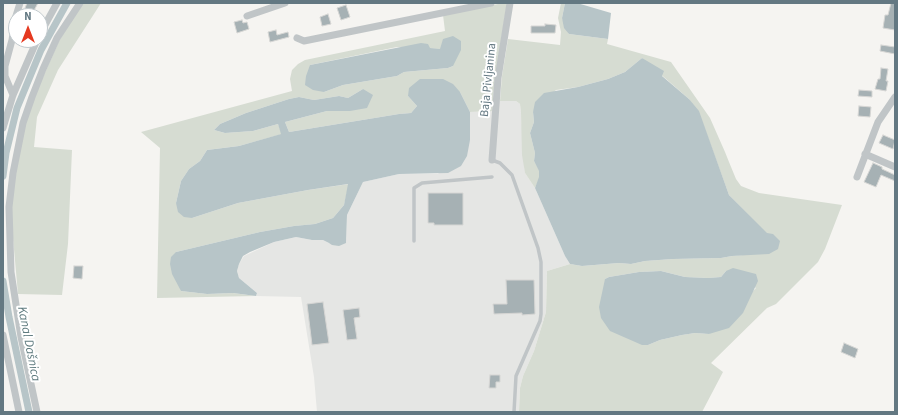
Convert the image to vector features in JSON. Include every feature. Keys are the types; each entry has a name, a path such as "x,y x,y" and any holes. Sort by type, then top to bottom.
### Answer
{"street":[{"path":"13,95 5,76 5,66 20,3"},
{"path":"48,19 57,3"},
{"path":"37,412 21,336 11,272 9,207 13,173 23,123 32,97 57,38 80,3"},
{"path":"247,16 285,3"},
{"path":"297,38 304,41 311,40 491,3"},
{"name":"Baja Pivljanina","path":"492,160 498,78 510,3"},
{"path":"3,128 13,95 34,48"},
{"path":"857,177 878,122 895,97"},
{"path":"865,154 895,167"},
{"path":"3,335 19,412"}],"lane":[{"path":"492,160 500,163 512,175 538,248 541,262 540,321 516,376 514,412"},
{"path":"414,241 414,188 422,183 492,177"}],"shaded area":[{"path":"83,3 101,3 58,70 37,117 34,147 72,150 68,244 62,295 18,294 12,227 12,204 16,171 26,122 34,97 60,39"},
{"path":"507,3 495,79 492,111 470,112 460,92 408,96 417,106 411,113 289,132 285,122 327,111 350,111 363,89 348,98 339,96 314,100 299,97 289,99 246,113 220,124 214,130 225,133 253,131 278,124 282,134 239,146 207,150 200,161 189,169 181,181 176,203 192,218 238,203 349,184 344,205 333,218 315,224 260,232 176,252 181,291 207,294 233,293 256,296 157,298 160,148 141,132 292,91 290,79 292,70 305,60 445,31 443,15","holes":["397,47 440,49 453,66 448,68 404,72 397,76 343,85 324,92 310,65"]},
{"path":"561,3 565,3 562,18 569,34 608,39 607,44 671,62 710,118 736,179 741,186 759,193 842,205 825,249 818,262 776,304 767,308 711,363 723,372 702,412 519,412 520,388 523,376 534,351 546,312 547,271 570,264 582,266 619,263 631,264 645,261 721,258 743,255 767,234 729,195 703,124 689,99 642,58 625,72 608,79 578,87 556,90 533,112 534,122 530,133 535,153 534,161 539,170 540,177 535,188 525,173 522,155 520,104 516,101 500,101 502,76 508,39 560,45 561,32 558,18","holes":["661,271 685,277 721,277 726,271 756,288 709,334 695,333 682,335 660,340 648,345 605,279 639,272"]},
{"path":"565,3 577,3 611,13 608,39 569,34 564,28 562,18"},
{"path":"453,36 461,41 461,50 453,66 448,68 404,72 397,76 343,85 324,92 313,90 305,85 306,76 310,65 421,43 428,44 430,48 440,49 443,39"},
{"path":"642,58 664,71 662,76 689,99 699,111 729,195 767,233 773,234 780,241 778,249 769,254 721,258 673,259 645,261 631,264 619,263 582,266 570,264 535,188 539,177 539,171 534,161 535,153 530,133 534,122 533,112 535,102 544,93 578,87 608,79 625,72"},
{"path":"420,79 443,79 453,84 460,92 470,112 470,140 467,156 461,166 448,173 399,174 363,182 347,215 346,243 339,246 332,245 323,240 312,240 296,237 274,242 243,256 237,271 239,278 257,293 256,296 233,293 207,294 181,291 172,274 170,264 171,257 176,252 260,232 315,224 333,218 344,205 348,184 238,203 192,218 184,217 178,212 176,203 181,181 189,169 200,161 207,150 239,146 281,134 278,124 253,131 225,133 214,130 220,124 246,113 289,99 299,97 314,100 339,96 348,98 363,89 373,95 367,108 350,111 327,111 285,122 289,132 411,113 417,106 408,96 409,88"},
{"path":"516,101 520,104 525,173 535,188 570,264 547,271 546,312 534,351 523,376 520,388 519,412 317,412 314,377 301,297 256,296 257,293 239,278 237,271 239,264 244,256 274,242 296,237 312,240 323,240 329,243 346,243 347,215 363,182 399,174 438,174 470,140 470,112 492,111 493,102"},
{"path":"733,268 756,274 758,281 743,313 729,328 709,334 695,333 682,335 660,340 648,345 642,345 610,331 601,318 599,307 605,279 609,277 639,272 661,271 685,277 708,278 721,277 726,271"}],"building":[{"path":"27,3 38,3 35,8 25,8"},
{"path":"891,3 895,3 895,30 883,28 885,15 888,15"},
{"path":"346,5 350,17 341,20 337,8"},
{"path":"328,14 331,24 322,26 320,17"},
{"path":"242,20 243,23 247,22 249,29 237,33 234,22"},
{"path":"545,24 556,25 555,33 531,33 531,26 545,26"},
{"path":"276,30 277,35 288,32 289,37 270,42 268,32"},
{"path":"881,45 895,47 895,54 880,51"},
{"path":"881,68 888,69 886,91 875,89 878,79 880,79"},
{"path":"859,90 872,91 872,97 858,96"},
{"path":"859,106 871,107 870,117 858,116"},
{"path":"883,135 895,140 893,149 879,143"},
{"path":"873,163 895,175 895,181 881,175 876,187 864,182"},
{"path":"428,193 463,193 463,225 434,225 434,223 428,223"},
{"path":"74,266 83,266 82,279 73,278"},
{"path":"506,280 534,280 535,314 494,314 493,304 507,304"},
{"path":"323,302 329,343 312,345 307,304"},
{"path":"359,308 360,317 354,318 357,339 347,340 343,310"},
{"path":"844,343 858,349 855,358 841,352"},
{"path":"490,375 500,375 500,382 496,382 496,388 489,388"}],"waterway":[{"name":"Kanal Dašnica","path":"3,176 6,153 17,108 41,50 67,3"},
{"name":"Kanal Dašnica","path":"3,281 29,412"}]}
